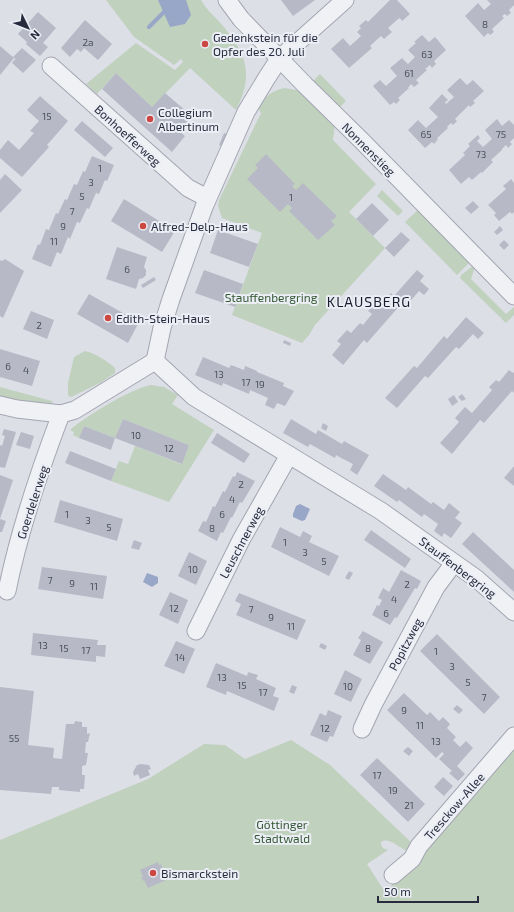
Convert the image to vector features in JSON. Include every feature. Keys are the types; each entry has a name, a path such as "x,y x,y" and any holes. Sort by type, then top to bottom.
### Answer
{"street":[{"name":"Nonnenstieg","path":"227,0 241,19 514,296"},
{"path":"0,405 17,409 61,414 75,410 155,361 162,328 171,299 207,198 246,112 280,59 344,0"},
{"name":"Bonhoefferweg","path":"51,66 188,188 207,198"},
{"name":"Stauffenbergring","path":"155,361 194,397 380,511 477,580 514,612"},
{"name":"Goerdelerweg","path":"7,591 13,560 61,414"},
{"name":"Leuschnerweg","path":"196,631 241,540 289,454"},
{"name":"Popitzweg","path":"362,729 373,705 436,588 454,563"},
{"name":"Tresckow-Allee","path":"393,875 412,859 419,846 514,736"}],"green space":[{"path":"106,0 201,0 231,36 238,46 242,56 246,76 245,86 242,98 236,110 190,68 152,107 116,73 97,94 86,84 136,43 175,70 183,62 181,59 174,65 134,37"},
{"path":"320,74 346,101 339,108 312,82"},
{"path":"284,88 297,90 303,94 335,125 333,140 376,184 349,212 385,248 315,325 302,343 232,315 262,233 222,218 218,206 219,200 261,114 258,106 269,94"},
{"path":"382,190 403,211 398,216 377,196"},
{"path":"419,209 471,261 457,275 405,222"},
{"path":"474,265 475,267 471,279 506,314 514,307 514,315 506,323 460,278 461,275"},
{"path":"85,351 97,355 115,368 115,373 100,383 71,397 68,395 68,383 74,357"},
{"path":"151,385 164,387 178,395 172,404 214,430 169,502 111,481 119,461 128,464 135,446 181,464 189,445 123,419 115,438 84,426 79,438 73,435 74,432 70,430 86,418 120,397"},
{"path":"0,387 52,401 53,403 21,402 0,397"},
{"name":"Göttinger Stadtwald","path":"291,740 330,765 414,845 409,851 388,841 381,842 383,848 388,850 367,864 385,892 411,865 514,742 514,912 0,912 0,840 148,779 204,744 225,745 245,759"}],"water":[{"path":"158,0 186,0 191,15 185,24 170,27"},
{"path":"300,504 310,509 305,520 302,521 293,517 296,506"},
{"path":"147,573 158,577 158,583 152,587 143,582"}],"building":[{"path":"281,0 315,0 293,16"},
{"path":"390,0 397,0 410,14 402,21 400,18 398,19 388,28 392,32 384,39 381,36 370,46 372,48 349,68 331,49 343,38 350,46 361,36 357,32 361,28 359,26 366,20 368,22"},
{"path":"487,0 514,0 514,5 509,10 511,13 507,16 505,14 502,16 504,18 492,29 494,32 490,35 488,33 484,37 465,16 478,3 484,10 491,4"},
{"path":"38,12 56,28 43,43 48,47 40,56 26,44 27,42 18,34"},
{"path":"85,20 112,44 98,60 84,48 81,52 77,49 70,57 61,48"},
{"path":"422,35 429,42 435,37 446,50 434,61 436,64 432,68 430,65 425,69 427,70 416,80 419,83 414,87 411,84 409,88 398,98 400,100 396,104 394,102 390,105 373,86 380,80 386,86 397,76 390,68 402,58 408,64 415,57 408,50"},
{"path":"0,46 14,58 0,75"},
{"path":"22,48 36,60 23,73 12,63 15,59 17,60 13,57"},
{"name":"Collegium Albertinum","path":"116,73 152,107 165,93 192,116 179,131 185,136 172,152 102,89"},
{"path":"460,78 467,85 473,80 484,91 473,101 475,103 470,107 469,105 455,119 457,121 453,125 451,123 447,127 448,128 437,138 438,139 434,144 432,142 425,148 408,130 418,120 426,128 438,117 429,108 442,94 448,100 445,102 446,104 454,97 447,90"},
{"path":"40,96 68,121 47,145 49,147 22,177 0,158 0,150 8,140 19,150 34,133 30,131 39,121 27,110"},
{"path":"497,119 502,126 509,120 514,125 514,138 510,142 512,144 508,148 506,145 491,160 493,162 482,173 481,172 472,180 469,177 461,184 449,170 465,155 463,153 470,146 468,144 478,135 480,138 477,141 483,147 492,139 485,130"},
{"path":"82,121 113,148 105,157 74,130"},
{"path":"224,133 227,134 222,146 219,145"},
{"path":"266,154 295,184 292,186 296,190 303,183 337,216 331,221 335,225 318,240 289,211 292,208 288,204 280,212 247,179 258,168 255,165"},
{"path":"92,156 114,165 107,181 105,180 99,194 96,193 89,209 87,208 80,223 77,222 70,239 68,237 61,254 57,252 51,267 32,259 38,244 40,245 46,229 49,230 56,213 58,214 65,199 67,200 74,184 77,185"},
{"path":"5,174 22,190 0,213 0,180"},
{"path":"511,179 514,183 514,212 512,214 510,212 499,221 494,215 496,213 488,205 506,189 503,186"},
{"name":"Alfred-Delp-Haus","path":"124,199 175,231 162,252 111,221"},
{"path":"473,201 479,207 471,214 465,208"},
{"path":"372,203 389,220 373,236 356,219"},
{"path":"500,226 503,230 497,235 494,232"},
{"path":"218,230 258,244 249,267 210,253"},
{"path":"401,232 410,240 394,257 385,248"},
{"path":"504,240 509,245 504,250 499,245"},
{"path":"117,247 147,257 144,267 146,270 146,275 139,279 136,289 106,279"},
{"path":"5,259 24,271 3,318 0,316 0,260 2,261"},
{"path":"204,270 243,284 235,307 195,293"},
{"path":"417,270 424,276 420,281 429,289 424,295 419,291 406,306 402,303 367,343 364,340 343,365 332,355 341,344 337,341 347,330 351,333 360,323 363,325 372,314 368,311 377,301 381,304 391,293 394,296"},
{"path":"154,277 156,280 143,288 141,285"},
{"name":"Edith-Stein-Haus","path":"89,294 139,322 128,343 77,314"},
{"path":"31,311 54,320 47,339 23,329"},
{"path":"466,317 484,333 478,339 473,334 459,349 456,347 428,378 425,376 397,408 385,398 414,366 417,368 444,336 447,339"},
{"path":"284,340 291,343 290,346 283,343"},
{"path":"0,349 40,361 32,386 0,377"},
{"path":"203,357 229,368 231,365 244,370 245,366 284,383 283,386 294,391 285,406 277,403 274,409 265,405 268,398 250,390 249,394 223,383 222,386 195,375"},
{"path":"509,370 513,373 514,372 514,393 512,391 484,423 480,420 452,454 440,443 459,422 455,418 465,407 472,413 492,390 489,387 496,380 499,382"},
{"path":"462,394 466,399 462,401 458,397"},
{"path":"454,395 458,402 452,406 448,399"},
{"path":"123,419 189,445 182,464 115,438"},
{"path":"291,419 316,434 318,430 342,444 344,441 369,455 357,475 350,470 353,464 336,455 335,458 310,444 308,447 283,433"},
{"path":"323,423 328,426 326,431 321,428"},
{"path":"84,426 115,438 111,450 79,438"},
{"path":"4,429 16,432 5,468 0,467 0,445 2,446 5,436 2,435"},
{"path":"21,432 34,436 30,449 16,445"},
{"path":"217,433 250,454 244,463 211,443"},
{"path":"70,451 116,469 111,481 65,463"},
{"path":"514,466 514,486 504,478"},
{"path":"237,472 255,481 242,503 240,502 223,533 221,532 217,541 198,531 203,521 206,522 213,506 215,507 223,491 225,492 233,476 235,477"},
{"path":"383,474 406,490 408,487 431,504 433,502 444,510 449,503 460,512 455,518 462,523 451,538 444,533 442,537 434,531 438,524 424,514 422,517 399,500 397,502 374,486"},
{"path":"0,475 13,480 0,519"},
{"path":"60,500 123,519 117,541 54,522"},
{"path":"0,519 6,521 2,532 0,532"},
{"path":"280,527 300,537 303,531 312,536 309,542 339,556 329,576 271,547"},
{"path":"371,530 411,559 405,568 364,540"},
{"path":"473,532 514,570 514,592 462,544"},
{"path":"134,540 142,543 139,550 131,548"},
{"path":"189,552 207,561 196,585 178,576"},
{"path":"42,567 107,576 103,599 38,589"},
{"path":"401,570 421,581 417,589 415,588 397,618 395,617 390,625 372,615 377,605 379,606 382,600 378,598 383,588 389,592"},
{"path":"349,571 353,573 349,580 345,578"},
{"path":"170,592 188,600 178,624 159,615"},
{"path":"239,593 306,620 297,640 236,615 241,604 235,601"},
{"path":"363,631 383,642 370,664 353,655 361,640 358,638"},
{"path":"33,633 98,640 97,645 106,645 105,657 96,656 96,662 31,655"},
{"path":"437,634 500,697 484,714 420,651"},
{"path":"176,641 195,649 184,674 164,666"},
{"path":"321,643 327,646 325,650 319,647"},
{"path":"216,663 247,676 248,672 258,675 256,679 276,688 273,696 279,698 274,711 227,691 226,695 206,687"},
{"path":"345,670 362,679 351,702 334,694"},
{"path":"292,685 297,687 294,694 289,692"},
{"path":"0,687 34,691 28,745 54,748 53,758 62,759 66,724 74,724 75,721 82,722 82,727 87,727 87,734 90,733 88,742 86,742 85,753 88,753 86,765 82,766 82,775 85,775 84,789 80,789 80,792 59,790 59,787 52,787 51,794 0,790"},
{"path":"404,693 427,715 430,712 439,721 443,717 450,724 447,728 456,737 453,740 460,747 466,741 473,748 457,766 465,774 458,781 449,773 452,771 439,759 444,754 442,752 436,758 387,710"},
{"path":"457,705 463,710 459,714 453,709"},
{"path":"328,710 342,716 333,737 330,736 327,742 310,735 320,713 326,716"},
{"path":"408,747 413,751 409,756 403,751"},
{"path":"377,758 425,804 408,822 360,775"},
{"path":"137,765 149,765 151,769 148,770 150,775 140,779 138,774 134,776 133,772"},
{"path":"443,777 453,786 444,796 434,787"},
{"name":"Bismarckstein","path":"158,862 159,865 161,864 166,880 148,888 141,877 143,877 140,870"}],"waterway":[{"path":"149,27 174,0"}],"place":[{"name":"Gedenkstein für die Opfer des 20. Juli","path":"205,44"},
{"name":"Collegium Albertinum","path":"150,119"},
{"name":"Alfred-Delp-Haus","path":"143,226"},
{"name":"Edith-Stein-Haus","path":"108,318"},
{"name":"Bismarckstein","path":"153,873"}],"district":[{"name":"KLAUSBERG","path":"369,301"}]}
